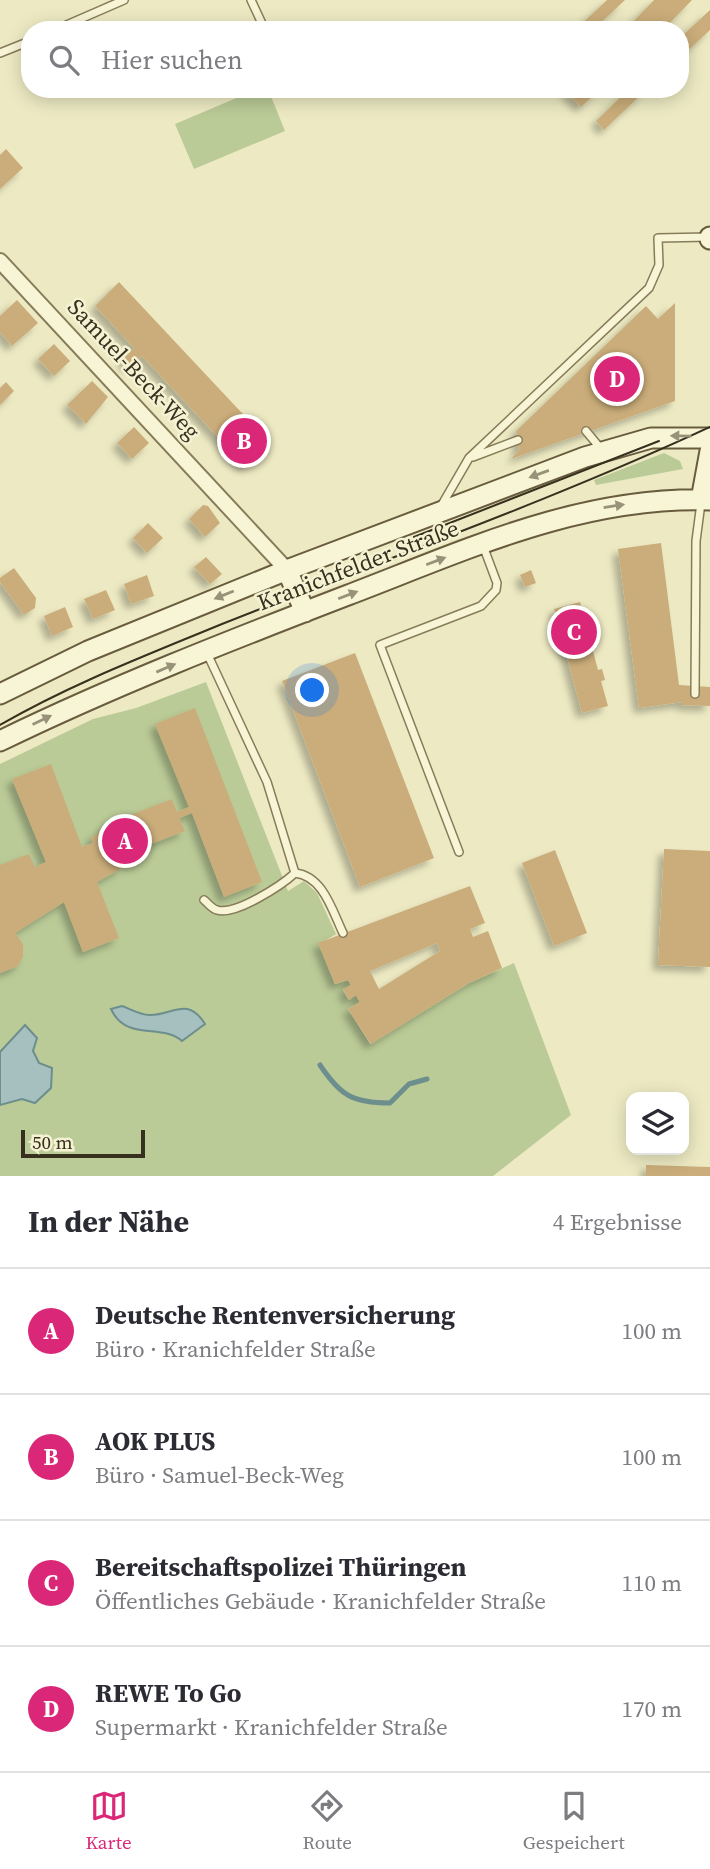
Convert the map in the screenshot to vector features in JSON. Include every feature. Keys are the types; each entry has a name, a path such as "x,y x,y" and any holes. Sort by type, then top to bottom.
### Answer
{"main road":[{"name":"Kranichfelder Straße","path":"0,694 88,651 439,510 603,451 651,438 710,438"},
{"path":"705,500 710,451"},
{"name":"Kranichfelder Straße","path":"0,741 61,711 205,651 482,543 547,521 605,508 637,503 705,500"},
{"name":"Samuel-Beck-Weg","path":"287,570 305,611"}],"street":[{"name":"Samuel-Beck-Weg","path":"0,261 287,570"}],"lane":[{"path":"76,21 124,0"},
{"path":"251,0 261,21"},
{"path":"0,53 21,45"},
{"path":"439,510 469,458 649,288 659,265 658,238 710,238"},
{"path":"562,371 565,383"},
{"path":"586,431 603,451"},
{"path":"469,458 518,440"},
{"path":"695,694 696,541 705,500"},
{"path":"459,852 380,645 481,606 490,598 496,583 482,543"},
{"path":"205,651 267,782 295,873"},
{"path":"204,900 215,910 227,911 281,887 295,873 307,874 318,884 344,933"}],"green space":[{"path":"237,98 272,98 285,131 194,169 175,124"},
{"path":"664,453 680,461 683,469 596,485 594,480"},
{"path":"206,682 288,891 304,881 317,893 336,934 319,944 335,984 348,980 351,985 343,990 348,999 356,995 360,1002 348,1009 370,1044 469,983 514,963 571,1115 493,1176 0,1176 0,764 93,719 136,708"}],"water":[{"path":"122,1006 149,1015 179,1009 192,1010 205,1024 182,1041 165,1033 135,1029 126,1025 111,1009"},
{"path":"25,1025 37,1038 33,1051 39,1063 52,1068 51,1088 35,1103 22,1099 0,1105 0,1052"}],"building":[{"path":"607,0 625,0 603,21 585,21"},
{"path":"654,0 692,0 672,21 634,21"},
{"path":"710,10 710,30 689,50 689,29"},
{"path":"572,98 590,98 581,107"},
{"path":"620,98 638,98 604,130 596,121"},
{"path":"6,149 23,168 0,189 0,155"},
{"path":"119,282 270,443 245,466 142,356 130,368 122,360 134,348 95,306"},
{"path":"17,300 38,323 12,346 0,332 0,316"},
{"path":"675,303 675,401 511,459 519,450 516,431 646,306 658,319"},
{"path":"54,344 70,361 54,376 38,359"},
{"path":"92,381 108,397 86,424 67,405"},
{"path":"6,382 14,391 0,405 0,388"},
{"path":"134,427 149,443 132,459 117,443"},
{"path":"203,505 208,506 220,523 205,537 189,519"},
{"path":"148,523 163,538 147,553 133,538"},
{"path":"661,543 679,685 710,687 710,706 682,705 682,702 639,708 618,549"},
{"path":"206,557 222,574 210,584 194,567"},
{"path":"14,568 36,598 35,608 24,615 0,582 0,578"},
{"path":"531,570 536,583 525,587 520,575"},
{"path":"147,575 154,596 131,604 124,584"},
{"path":"106,590 115,610 93,619 84,599"},
{"path":"580,602 598,670 602,669 605,680 601,681 608,706 582,713 554,609"},
{"path":"65,607 73,627 52,636 44,616"},
{"path":"355,653 434,858 360,887 282,681"},
{"path":"195,708 262,882 224,897 192,813 179,818 185,831 117,857 122,868 97,882 119,938 83,952 64,902 15,933 23,944 23,956 18,966 0,973 0,865 29,854 35,867 46,862 12,779 51,764 82,847 93,843 91,838 112,822 172,799 177,812 189,807 155,724"},
{"path":"664,849 710,851 710,967 658,965"},
{"path":"555,850 587,933 554,946 522,863"},
{"path":"470,886 485,923 470,929 473,937 488,931 502,968 469,983 371,1044 348,1009 360,1002 356,995 349,1000 343,989 351,985 348,980 335,984 318,943","holes":["437,943 440,951 379,989 370,971"]},
{"path":"646,1165 710,1167 710,1176 646,1176"}],"waterway":[{"path":"320,1065 334,1084 348,1095 377,1103 390,1103 409,1084 427,1079"}],"tram line":[{"path":"0,725 54,696 138,659 529,505 710,427"},
{"path":"414,537 659,441"}],"place":[{"name":"REWE To Go","path":"617,379"},
{"name":"AOK PLUS","path":"244,441"},
{"name":"Bereitschaftspolizei Thüringen","path":"574,632"},
{"name":"Deutsche Rentenversicherung","path":"125,841"}]}
